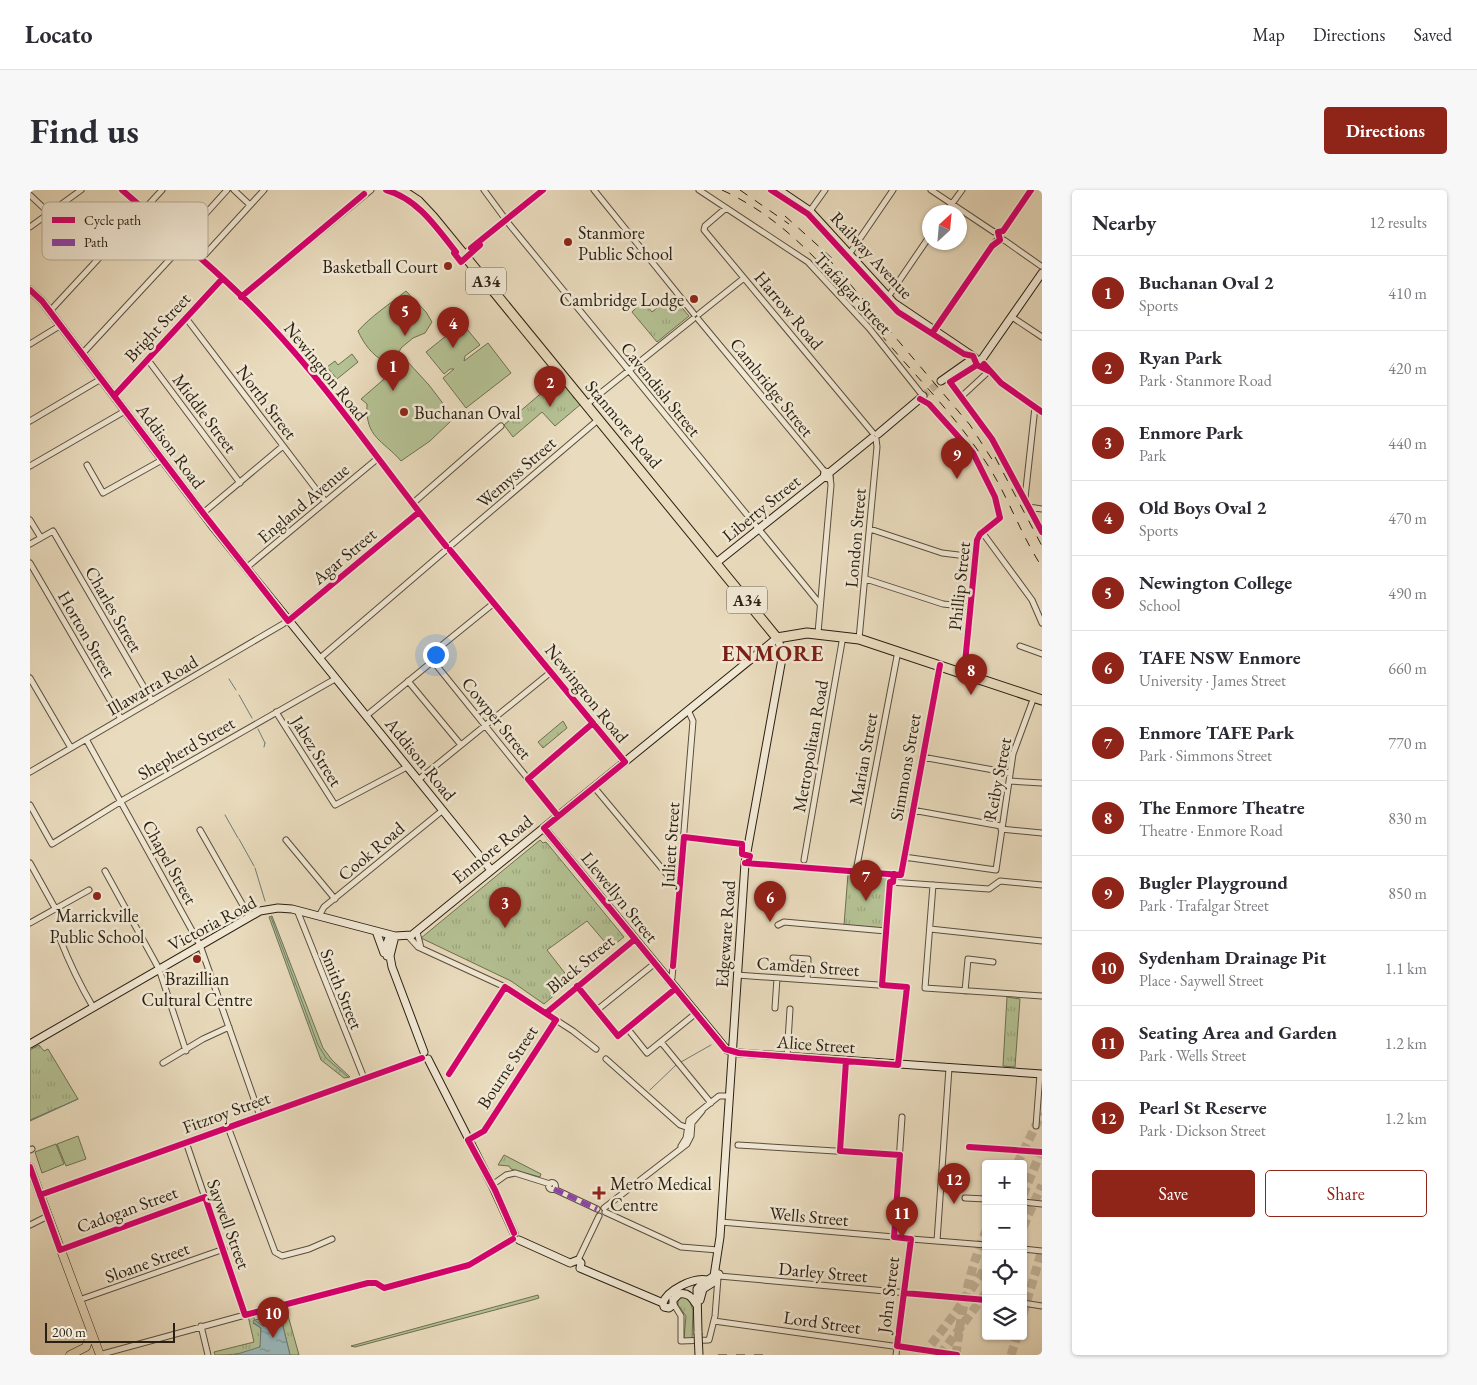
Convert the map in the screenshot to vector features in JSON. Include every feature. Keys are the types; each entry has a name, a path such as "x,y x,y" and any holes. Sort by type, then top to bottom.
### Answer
{"highway":[{"name":"Stanmore Road","path":"401,190 424,206 777,638"},
{"name":"Enmore Road","path":"777,638 793,634 818,633 859,639 1038,698"}],"main road":[{"name":"Railway Avenue","path":"779,190 810,211 901,309 974,359"},
{"path":"944,379 991,347 1042,269"},
{"name":"Addison Road","path":"30,290 61,325 125,412 288,621 491,870"},
{"name":"Liberty Street","path":"716,563 922,397"},
{"path":"783,653 793,634"},
{"path":"777,638 783,653"},
{"name":"Enmore Road","path":"409,937 777,638"},
{"name":"Edgeware Road","path":"720,1237 748,845 783,653"},
{"name":"Llewellyn Street","path":"544,828 695,1014 724,1048 733,1052"},
{"path":"482,859 503,862"},
{"name":"Victoria Road","path":"30,1044 250,916 271,909 297,910 392,935 409,937"},
{"path":"376,931 423,1043 425,1056 492,1185 515,1237 668,1302"},
{"path":"388,960 386,946 392,935"},
{"path":"392,935 390,956 392,967"},
{"name":"Alice Street","path":"733,1052 1041,1074"},
{"path":"30,1167 99,1354"},
{"path":"699,1355 696,1304 699,1291 709,1282 716,1270 720,1237"},
{"path":"668,1302 677,1289 698,1279 709,1282 718,1277 720,1237"},
{"path":"677,1289 692,1287 699,1291"},
{"path":"697,1312 699,1291"},
{"path":"668,1302 679,1294 684,1293 690,1296 696,1304"},
{"path":"70,1355 86,1347 91,1333"},
{"path":"86,1347 99,1354"}],"street":[{"path":"66,202 81,190"},
{"name":"Newington Road","path":"122,190 136,202"},
{"path":"151,202 162,190"},
{"path":"208,213 228,190"},
{"path":"234,190 250,204"},
{"path":"208,251 264,190"},
{"path":"241,297 365,192 371,190"},
{"name":"Cavendish Street","path":"484,190 506,220 820,604"},
{"path":"464,254 543,190"},
{"name":"Cambridge Street","path":"594,190 827,475"},
{"name":"Trafalgar Street","path":"699,190 812,266 869,328 922,397 973,453 996,497 1000,518 982,532"},
{"path":"810,211 825,190"},
{"path":"850,253 893,190"},
{"path":"931,190 993,232 1003,231 1031,190"},
{"path":"952,204 962,190"},
{"path":"30,195 42,206"},
{"name":"Harrow Road","path":"726,208 705,226 704,230 875,436"},
{"path":"30,227 42,219"},
{"path":"934,330 992,246 1000,240 1004,240 1042,269"},
{"path":"888,297 922,248"},
{"path":"50,311 97,260"},
{"path":"82,354 167,260"},
{"name":"Newington Road","path":"202,260 284,341 412,504 625,762"},
{"path":"587,404 744,278"},
{"name":"Bright Street","path":"114,396 222,279"},
{"path":"1012,316 1042,337"},
{"name":"North Street","path":"186,318 325,502"},
{"path":"30,344 61,325"},
{"path":"974,359 1001,383 1042,412"},
{"name":"Middle Street","path":"148,360 240,483"},
{"path":"961,396 989,371"},
{"path":"30,421 101,379"},
{"path":"944,379 961,396 992,439 1042,532"},
{"path":"1025,498 1035,407"},
{"path":"30,466 125,412"},
{"name":"Wemyss Street","path":"319,659 599,419"},
{"path":"412,504 501,426"},
{"name":"London Street","path":"859,639 877,447 875,436"},
{"path":"203,513 283,446"},
{"name":"England Avenue","path":"246,568 377,458"},
{"path":"87,465 103,493 162,460"},
{"path":"818,633 831,485 827,475"},
{"path":"1029,507 1042,509"},
{"name":"Agar Street","path":"288,621 419,512"},
{"path":"30,520 41,538 30,544"},
{"path":"870,529 942,553 975,557"},
{"name":"Charles Street","path":"41,538 53,531 152,701"},
{"path":"982,532 1032,600 1042,623"},
{"name":"Phillip Street","path":"964,673 977,540 982,532"},
{"name":"Horton Street","path":"30,563 121,719"},
{"path":"866,579 943,604 971,607"},
{"path":"366,716 433,661 441,646 494,603"},
{"name":"Illawarra Road","path":"30,772 288,621"},
{"name":"Metropolitan Road","path":"804,860 843,636"},
{"path":"1020,646 1042,654"},
{"name":"Marian Street","path":"856,871 898,651"},
{"name":"Cowper Street","path":"433,661 558,816"},
{"name":"Simmons Street","path":"856,871 901,875 940,665"},
{"path":"418,780 551,672"},
{"name":"Shepherd Street","path":"30,805 52,844 336,678"},
{"path":"31,680 71,748"},
{"path":"408,681 461,745"},
{"name":"Reiby Street","path":"904,857 996,870 1015,746 1038,698"},
{"name":"Juliett Street","path":"668,981 672,978 674,966 693,721 688,710"},
{"name":"Jabez Street","path":"276,712 335,805 408,767"},
{"name":"Chapel Street","path":"86,739 200,945 260,1116"},
{"path":"922,757 1010,773"},
{"path":"1009,781 1042,783"},
{"path":"594,787 680,890"},
{"name":"Cook Road","path":"319,916 324,908 443,810"},
{"path":"912,810 1001,828 1042,833"},
{"path":"200,830 250,916"},
{"path":"684,837 748,845"},
{"path":"286,840 335,899"},
{"path":"30,864 56,908"},
{"path":"831,870 856,871"},
{"path":"105,871 159,969 186,1051"},
{"path":"882,985 890,882 989,889 1000,881 1042,885"},
{"path":"933,885 925,988 1042,996"},
{"path":"30,923 89,890"},
{"name":"Smith Street","path":"297,910 364,1078"},
{"path":"778,925 784,922 886,931"},
{"path":"930,929 1042,941"},
{"path":"417,932 422,948"},
{"path":"409,937 422,948 505,987 546,1013 596,1049"},
{"path":"60,938 78,976 81,987 93,1006"},
{"name":"Black Street","path":"546,1013 634,940"},
{"path":"793,958 808,959 807,980"},
{"path":"965,991 968,960 993,962"},
{"path":"597,1010 654,964"},
{"name":"Camden Street","path":"738,975 907,987 898,1064"},
{"path":"775,1008 777,978"},
{"path":"577,986 618,1036 674,988"},
{"path":"449,1074 505,987"},
{"path":"787,1057 790,1009"},
{"path":"627,1028 647,1053 695,1014"},
{"name":"Bourne Street","path":"484,1131 556,1020"},
{"path":"163,1063 186,1051 202,1039 229,1027"},
{"path":"661,1042 711,1103"},
{"name":"Fitzroy Street","path":"40,1195 425,1056"},
{"path":"606,1059 680,1125 689,1127"},
{"path":"840,1151 846,1061"},
{"path":"949,1068 937,1241 982,1245"},
{"path":"1036,1126 1041,1074"},
{"path":"576,1264 599,1216 603,1215 604,1210 689,1140 689,1127 702,1111 720,1096 729,1096"},
{"path":"738,1145 900,1155 902,1116"},
{"path":"228,1127 275,1252 282,1256 309,1249 332,1239"},
{"name":"Saywell Street","path":"186,1142 245,1315 201,1326"},
{"path":"969,1147 1042,1152"},
{"name":"Wells Street","path":"721,1222 894,1237 900,1155"},
{"path":"492,1185 506,1175 515,1173 538,1180 681,1247 718,1250"},
{"name":"Cadogan Street","path":"60,1250 205,1197"},
{"path":"965,1198 982,1199"},
{"path":"1027,1202 1042,1204"},
{"path":"597,1209 599,1216"},
{"path":"30,1225 48,1216"},
{"path":"384,1288 469,1265 515,1237"},
{"name":"John Street","path":"896,1355 911,1239 937,1241"},
{"name":"Sloane Street","path":"79,1300 224,1249"},
{"path":"1027,1249 1042,1251"},
{"path":"668,1302 680,1314 682,1342 710,1340 718,1277"},
{"name":"Darley Street","path":"718,1277 982,1300"},
{"path":"709,1282 714,1290 714,1320"},
{"path":"1027,1304 1042,1306"},
{"name":"Lord Street","path":"714,1320 957,1355"},
{"path":"99,1354 201,1326 208,1355"}],"green space":[{"path":"406,291 426,312 432,322 425,333 413,338 401,348 397,356 385,362 369,349 358,331"},
{"path":"672,296 689,316 657,342 632,312 643,301 652,312"},
{"path":"462,323 480,345 465,356 464,361 488,343 511,373 466,408 443,378 454,369 450,369 444,374 426,352"},
{"path":"352,354 358,362 337,379 327,367 335,361 338,365"},
{"name":"Buchanan Oval","path":"406,360 429,385 454,418 430,441 401,461 372,431 367,415 367,404 361,399"},
{"path":"559,378 581,404 555,426 542,412 513,437 504,425"},
{"path":"563,721 567,728 543,748 538,742"},
{"path":"540,840 543,843 546,842 624,937 610,948 587,921 547,950 571,981 544,1004 511,981 421,938"},
{"path":"848,874 887,877 883,928 844,925"},
{"path":"272,916 323,1048 332,1060 350,1077 344,1078 321,1060 269,917"},
{"path":"1007,997 1020,999 1015,1067 1003,1066"},
{"path":"39,1045 44,1051 48,1049 78,1099 30,1121 30,1050"},
{"path":"78,1136 86,1159 66,1166 57,1144"},
{"path":"56,1144 64,1164 42,1173 35,1152"},
{"path":"504,1155 541,1174 540,1177 511,1169 509,1166 498,1165"},
{"path":"538,1295 539,1298 529,1301 355,1347 351,1346"},
{"path":"678,1297 688,1297 693,1310 692,1340 684,1338 686,1316 678,1305"},
{"path":"287,1312 299,1355 290,1355 282,1322 263,1326 253,1323 261,1328 261,1344 254,1350 240,1354 215,1355 214,1352 254,1342 248,1316 253,1316 255,1320"}],"water":[{"path":"254,1320 263,1326 282,1322 290,1355 234,1355 260,1347 261,1328 253,1322"}],"waterway":[{"path":"229,679 236,690"},
{"path":"239,695 252,718"},
{"path":"258,729 265,743"},
{"path":"264,747 265,743"},
{"path":"225,815 238,838"},
{"path":"239,839 254,866"},
{"path":"255,868 265,901"},
{"path":"271,917 318,1045 326,1058 348,1077"},
{"path":"681,1062 711,1045"},
{"path":"650,1090 676,1065"},
{"path":"30,1120 78,1099"}],"tunnel":[{"path":"923,396 941,381"},
{"path":"1019,1160 1042,1113"},
{"path":"1027,1185 1042,1149"},
{"path":"1027,1218 1042,1185"},
{"path":"956,1355 966,1292 982,1241"},
{"path":"1027,1301 1042,1250"},
{"path":"923,1355 956,1312 982,1273"},
{"path":"940,1355 985,1295"},
{"path":"1011,1355 1016,1340"}],"railway":[{"path":"722,190 749,204 796,240 836,281 943,406 967,435 989,467 1042,567"},
{"path":"740,190 789,224"},
{"path":"785,216 834,260"},
{"path":"827,257 970,425 995,464"},
{"path":"995,457 1042,546"},
{"path":"718,1355 769,1355"}],"marked path":[{"path":"554,1189 597,1209"}],"cycle path":[{"path":"122,190 136,202"},
{"path":"386,190 408,200 426,215 456,252 454,253 461,262 480,245 478,243"},
{"path":"471,248 543,190"},
{"path":"771,190 808,214 898,312 964,354 973,356 977,365 989,371"},
{"path":"933,332 992,246 1000,240 998,232 1003,231 1031,190"},
{"path":"241,297 364,194"},
{"path":"202,260 251,305 292,349 337,404 446,546"},
{"path":"114,396 222,279"},
{"path":"30,290 42,301 203,513 288,621 419,512"},
{"path":"984,364 1001,383 1042,412"},
{"path":"977,365 950,382 992,439 1042,532"},
{"path":"920,399 929,404 973,453 995,497 1000,518 980,534 977,540 964,673"},
{"path":"450,550 625,762 544,828 725,1049 739,1053 898,1065 907,987 882,985 890,882 893,882 894,874"},
{"path":"745,863 901,875 940,665"},
{"path":"558,816 528,779 593,723"},
{"path":"673,966 684,837 742,844 742,854 750,856 748,863"},
{"path":"546,1013 634,940"},
{"path":"577,986 618,1036 675,989"},
{"path":"449,1074 505,987 556,1020 484,1131 468,1140 495,1190 514,1233"},
{"path":"40,1195 422,1058"},
{"path":"846,1061 840,1151 900,1155 894,1237 911,1239 897,1346 957,1355"},
{"path":"969,1147 1042,1152"},
{"path":"30,1167 60,1250 205,1197 245,1315 368,1283 376,1283 384,1288 469,1265 513,1239"},
{"path":"904,1293 982,1300"}],"place":[{"name":"Stanmore Public School","path":"568,242"},
{"name":"Basketball Court","path":"448,266"},
{"name":"Cambridge Lodge","path":"694,299"},
{"name":"Newington College","path":"405,336"},
{"name":"Old Boys Oval 2","path":"453,348"},
{"name":"Buchanan Oval 2","path":"393,391"},
{"name":"Ryan Park","path":"550,407"},
{"name":"Buchanan Oval","path":"404,412"},
{"name":"Bugler Playground","path":"957,479"},
{"name":"The Enmore Theatre","path":"971,695"},
{"name":"Marrickville Public School","path":"97,896"},
{"name":"Enmore TAFE Park","path":"866,901"},
{"name":"TAFE NSW Enmore","path":"770,922"},
{"name":"Enmore Park","path":"505,928"},
{"name":"Brazillian Cultural Centre","path":"197,959"},
{"name":"Metro Medical Centre","path":"599,1193"},
{"name":"Pearl St Reserve","path":"954,1204"},
{"name":"Seating Area and Garden","path":"902,1238"},
{"name":"Sydenham Drainage Pit","path":"273,1338"}],"district":[{"name":"ENMORE","path":"773,653"}]}
